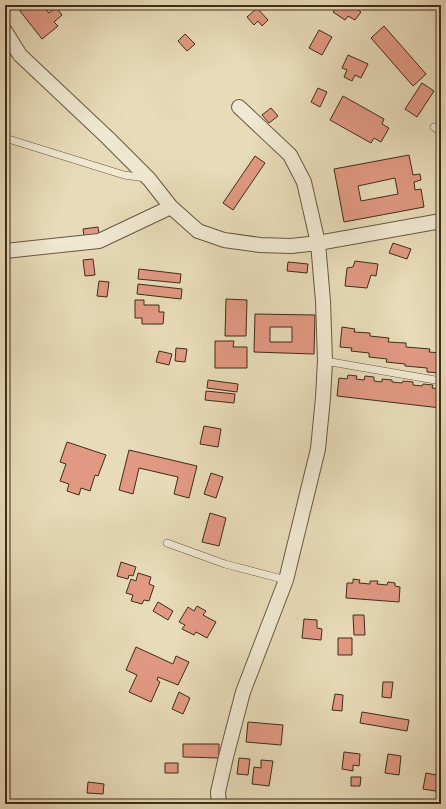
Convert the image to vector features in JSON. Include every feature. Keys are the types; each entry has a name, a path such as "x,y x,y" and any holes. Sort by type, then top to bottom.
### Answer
{"street":[{"path":"5,31 20,55 149,178 170,207 198,230 224,240 268,246 291,246 318,243 441,221"},
{"path":"219,804 218,792 221,778 243,692 286,580 318,449 325,361 323,301 318,243 304,182 290,155 239,107"},
{"path":"5,251 99,241 170,207"}],"lane":[{"path":"434,127 441,132"},
{"path":"5,138 124,175 149,178"},
{"path":"325,361 441,381"},
{"path":"167,543 225,564 286,580"}],"building":[{"path":"27,5 42,5 49,13 56,7 62,15 54,22 58,26 42,39 20,11"},
{"path":"338,5 351,5 361,12 355,20 348,16 345,20 333,12"},
{"path":"257,8 268,20 262,26 258,21 254,25 247,17"},
{"path":"384,26 426,74 413,86 371,38"},
{"path":"319,30 332,37 322,55 309,48"},
{"path":"185,34 195,44 187,51 178,41"},
{"path":"348,55 368,64 361,78 355,75 352,81 344,77 347,70 342,68"},
{"path":"422,83 434,91 417,117 405,109"},
{"path":"318,88 327,92 320,107 311,102"},
{"path":"343,96 384,119 382,124 389,128 381,142 374,138 371,143 330,120"},
{"path":"271,108 278,116 269,123 262,115"},
{"path":"409,155 413,175 420,174 421,180 414,182 415,190 421,189 424,207 344,222 334,169","holes":["395,178 398,194 361,201 358,186"]},
{"path":"255,156 265,163 233,210 223,203"},
{"path":"98,227 99,234 84,236 83,229"},
{"path":"393,243 411,249 407,259 389,253"},
{"path":"93,259 95,275 85,276 83,260"},
{"path":"355,261 378,264 376,276 371,275 367,288 345,286 347,268 353,267"},
{"path":"288,262 308,264 307,273 287,271"},
{"path":"139,269 181,274 180,283 138,279"},
{"path":"99,281 109,282 107,297 97,296"},
{"path":"138,284 182,289 181,299 137,294"},
{"path":"226,299 247,300 246,336 225,336"},
{"path":"135,300 144,300 144,305 159,305 159,312 164,312 163,324 142,324 142,318 135,318"},
{"path":"255,314 315,315 314,354 254,352","holes":["270,327 292,327 292,342 270,342"]},
{"path":"342,327 355,329 354,332 370,333 370,336 389,338 388,342 406,343 406,347 430,349 429,352 441,353 441,373 427,372 427,368 405,366 405,364 386,362 387,359 369,357 369,353 351,351 352,348 340,347"},
{"path":"215,341 234,341 233,347 247,347 247,368 215,368"},
{"path":"176,348 187,349 185,362 175,361"},
{"path":"159,351 172,354 169,365 156,362"},
{"path":"348,375 357,376 356,379 364,380 365,376 374,377 374,381 382,382 382,379 402,383 403,381 413,382 413,385 433,385 432,388 440,389 441,385 441,408 337,396 339,378 347,379"},
{"path":"208,380 238,384 237,392 207,388"},
{"path":"206,391 235,394 234,403 205,400"},
{"path":"204,426 221,429 218,447 200,444"},
{"path":"67,442 106,455 98,476 95,475 90,491 81,488 79,495 67,491 69,484 60,481 66,464 60,462"},
{"path":"129,450 197,466 189,498 174,494 178,477 139,468 133,494 119,490"},
{"path":"211,473 223,477 216,498 204,494"},
{"path":"210,513 226,518 219,546 202,542"},
{"path":"121,562 136,567 133,576 129,575 128,579 117,576"},
{"path":"138,573 151,577 149,584 154,586 149,601 144,600 142,604 131,601 133,595 126,593 131,579 136,581"},
{"path":"353,579 360,580 359,583 370,584 370,581 378,581 377,584 387,585 388,582 395,583 395,586 400,587 399,602 346,598 347,583 353,583"},
{"path":"158,602 173,611 168,620 153,611"},
{"path":"197,606 206,611 203,615 216,622 207,638 196,632 194,635 182,629 185,625 179,622 188,607 194,611"},
{"path":"353,615 364,615 365,635 354,635"},
{"path":"304,619 317,620 317,628 322,629 321,640 302,638"},
{"path":"338,638 352,638 352,655 338,655"},
{"path":"136,647 173,664 176,656 189,662 178,685 158,677 157,680 160,682 151,702 129,692 137,675 126,670"},
{"path":"383,682 393,682 391,698 382,697"},
{"path":"179,692 190,698 183,714 172,709"},
{"path":"335,694 343,695 342,711 332,710"},
{"path":"362,712 409,720 407,731 360,723"},
{"path":"248,722 283,725 281,745 246,742"},
{"path":"183,744 219,744 219,758 183,757"},
{"path":"344,752 360,754 359,766 353,765 353,771 342,769"},
{"path":"388,754 401,756 399,775 385,773"},
{"path":"239,758 250,759 248,775 237,774"},
{"path":"261,760 273,761 269,786 252,784 254,767 261,768"},
{"path":"165,763 178,763 178,773 165,773"},
{"path":"426,773 441,776 441,792 423,789"},
{"path":"351,777 361,777 360,786 351,786"},
{"path":"88,782 104,784 103,794 87,793"}]}
